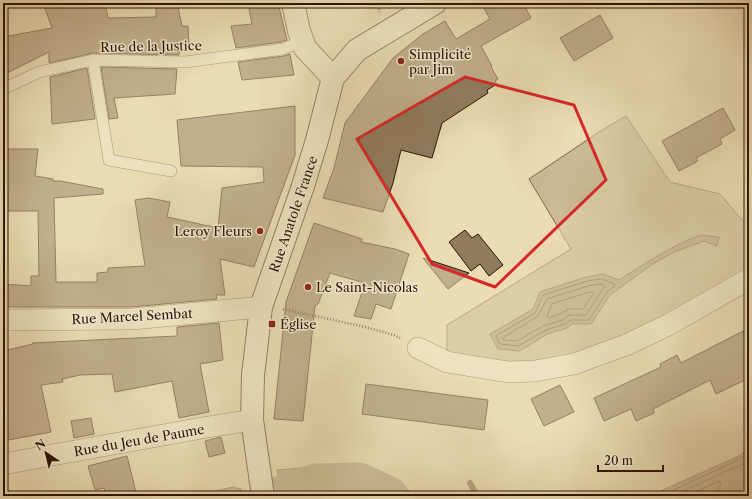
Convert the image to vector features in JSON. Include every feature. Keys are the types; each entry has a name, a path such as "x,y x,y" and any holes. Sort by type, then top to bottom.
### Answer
{"main road":[{"path":"293,3 305,48 333,78"},
{"name":"Rue Anatole France","path":"262,487 252,420 253,375 261,307 306,178 333,78 357,50 435,3"}],"street":[{"path":"418,348 447,362 508,372 536,372 574,364 626,345 661,328 749,279"},
{"name":"Rue Marcel Sembat","path":"3,320 132,319 261,307"},
{"name":"Rue du Jeu de Paume","path":"3,464 252,420"}],"lane":[{"name":"Rue de la Justice","path":"3,89 39,72 93,60 185,62 284,49 302,41"},
{"path":"93,60 109,160 171,171"}],"path":[{"path":"332,7 351,3"},
{"path":"377,3 378,8"},
{"path":"261,307 281,309 373,329 394,335 418,348"}],"highlighted area":[{"path":"465,77 574,105 606,180 495,287 432,264 357,139"}],"shaded area":[{"path":"626,116 670,182 720,194 749,228 749,279 574,364 447,362 447,325 571,249 529,179 599,132"}],"water":[{"path":"700,235 719,237 717,246 704,241 674,252 653,264 610,295 591,324 572,324 567,328 547,334 520,351 498,349 490,334 533,309 540,292 586,277 603,274 619,280 649,261 689,239"},
{"path":"749,448 749,485 729,496 649,496 739,456"},
{"path":"346,464 364,468 419,496 282,496 277,470"},
{"path":"233,487 241,489 242,496 203,496 201,494"}],"building":[{"path":"43,3 105,3 108,18 156,17 156,3 177,3 182,26 188,26 189,44 180,45 179,55 93,53 49,63 49,52 3,75 3,37 52,28"},
{"path":"248,3 278,3 287,40 236,48 231,26 252,24"},
{"path":"481,3 523,3 531,18 481,46 498,79 495,81 497,84 487,90 488,93 442,123 432,158 401,150 393,183 383,212 323,198 334,168 345,123 393,58 423,34 445,21 456,39 490,19"},
{"path":"600,15 613,38 574,61 560,38"},
{"path":"290,54 294,75 242,80 238,62"},
{"path":"101,67 177,69 175,94 114,98 118,118 109,119"},
{"path":"87,68 95,119 52,124 50,77"},
{"path":"295,106 295,155 254,267 220,259 225,295 216,295 217,299 131,307 3,307 3,284 31,286 31,276 39,276 38,211 3,211 3,149 38,149 35,176 53,179 53,181 103,189 103,194 54,198 56,282 97,282 97,273 108,272 108,268 145,266 135,200 149,198 170,202 167,217 218,228 222,188 264,182 263,167 181,166 177,120"},
{"path":"723,108 735,130 720,139 722,144 696,158 698,161 679,171 662,141"},
{"path":"314,223 362,239 361,242 395,249 409,254 391,309 376,304 371,319 354,316 365,283 330,273 318,304 315,306 303,421 274,419 286,302"},
{"path":"465,230 472,238 478,234 503,265 489,276 480,264 471,271 449,242"},
{"path":"423,258 469,273 448,289"},
{"path":"219,323 223,360 200,364 209,412 179,418 172,381 115,392 112,374 80,375 62,379 63,382 41,385 51,432 3,441 3,351 33,344 32,343 177,336 177,327"},
{"path":"749,328 749,378 716,394 710,380 653,409 654,413 636,421 631,409 604,421 594,398 661,367 660,364 677,355 681,363"},
{"path":"366,384 488,400 484,430 362,414"},
{"path":"560,385 574,412 544,426 531,399"},
{"path":"91,418 94,434 74,438 71,421"},
{"path":"221,437 225,453 209,457 205,441"},
{"path":"127,456 137,496 106,496 104,488 95,490 88,466"}],"waterway":[{"path":"279,496 316,483 359,482 389,496"},
{"path":"470,483 477,496"}],"place":[{"name":"Simplicité par Jim","path":"401,61"},
{"name":"Leroy Fleurs","path":"260,231"},
{"name":"Le Saint-Nicolas","path":"308,287"},
{"name":"Église","path":"272,324"}]}
